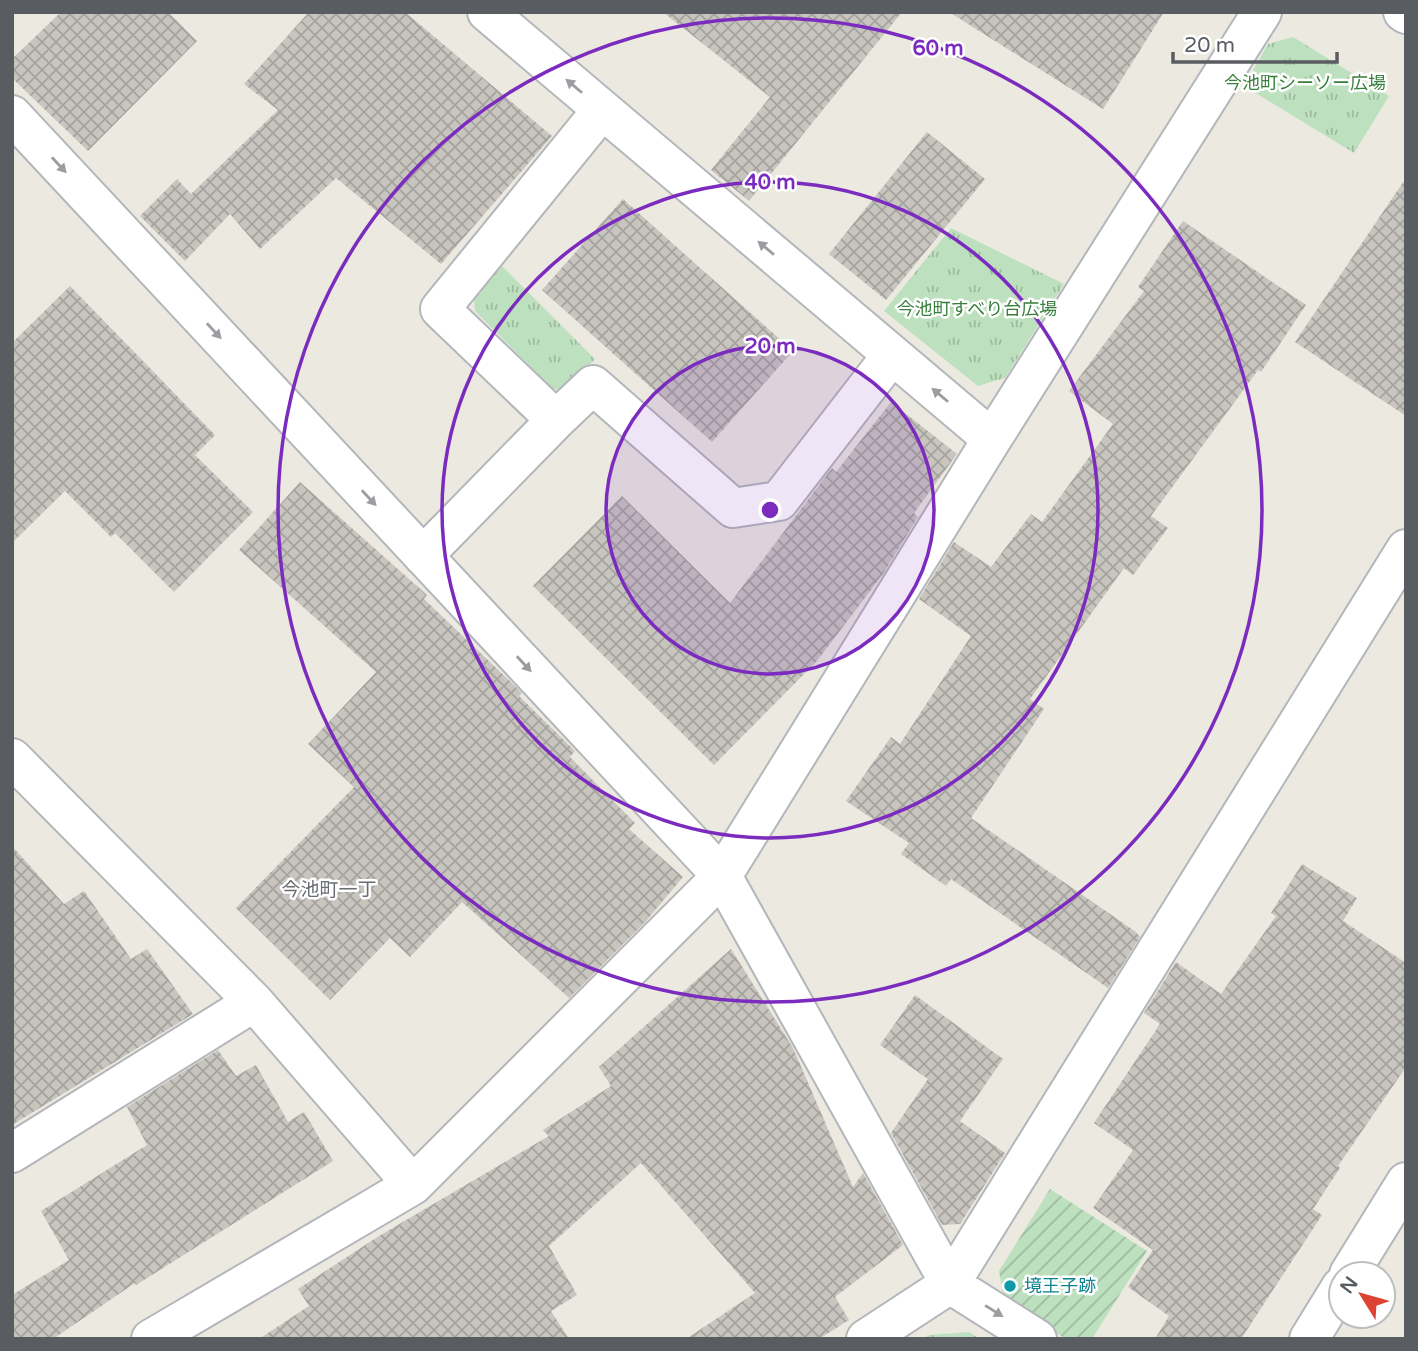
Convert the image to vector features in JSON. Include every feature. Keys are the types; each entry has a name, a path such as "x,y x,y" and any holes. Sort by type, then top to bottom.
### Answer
{"street":[{"path":"487,12 992,439"},
{"path":"152,1339 413,1185 722,876 992,439 1262,12"},
{"path":"556,420 440,309 603,110"},
{"path":"12,115 722,876 950,1284 1037,1339"},
{"path":"423,556 593,385 733,508 779,501 892,355"},
{"path":"866,1339 950,1284 1406,549"},
{"path":"12,758 254,1002 413,1185"},
{"path":"12,1153 254,1002"},
{"path":"1358,1260 1406,1182"},
{"path":"1310,1339 1327,1310"}],"green space":[{"name":"今池町シーソー広場","path":"1293,37 1389,96 1354,153 1244,86 1268,44"},
{"name":"今池町すべり台広場","path":"951,228 1064,284 1005,378 978,386 884,311"},
{"path":"500,264 595,359 565,389 553,389 475,311 474,298"},
{"path":"1050,1189 1147,1251 1092,1339 1066,1339 1004,1300 999,1271"},
{"path":"969,1332 980,1339 923,1339 929,1335"}],"building":[{"path":"61,12 168,12 197,41 88,151 12,78 12,59"},
{"path":"309,12 405,12 552,136 441,264 336,178 260,249 230,214 185,261 140,216 177,179 191,194 278,110 244,84"},
{"path":"663,12 902,12 749,201 711,170 770,97"},
{"path":"949,12 1164,12 1103,109"},
{"path":"927,132 985,179 886,300 829,254"},
{"path":"1406,178 1406,416 1295,342"},
{"path":"623,199 793,351 712,442 542,290"},
{"path":"1183,221 1306,305 1261,372 1258,370 1151,516 1168,528 1133,575 1124,568 1030,699 1044,709 971,818 1136,932 1140,937 1108,988 951,879 946,886 901,854 909,843 846,801 891,737 900,744 971,636 919,599 954,542 991,567 1031,514 1042,522 1113,424 1069,391 1144,291 1138,287"},
{"path":"70,286 215,435 195,455 253,512 174,592 115,533 111,537 65,491 12,543 12,343"},
{"path":"891,402 957,454 914,513 918,517 883,574 817,661 714,765 533,586 622,496 730,603 832,468 836,472"},
{"path":"300,482 427,595 424,599 522,693 519,696 575,751 570,757 635,823 629,829 683,877 646,921 569,998 462,902 410,957 390,938 330,1000 236,908 354,787 308,744 376,672 239,550"},
{"path":"12,846 64,904 84,891 131,959 147,949 193,1014 12,1125"},
{"path":"1302,864 1357,898 1343,921 1406,963 1406,1067 1338,1166 1340,1168 1313,1209 1322,1215 1241,1339 1155,1339 1169,1316 1128,1287 1153,1250 1093,1208 1133,1150 1094,1123 1160,1024 1144,1013 1176,962 1221,994 1276,916 1271,913"},
{"path":"731,949 793,1048 853,1187 863,1173 903,1245 835,1297 849,1320 819,1339 686,1339 755,1293 641,1163 549,1246 577,1295 551,1311 569,1339 259,1339 309,1306 298,1289 379,1236 549,1136 543,1130 611,1086 599,1067"},
{"path":"915,995 1003,1059 960,1121 1005,1153 960,1224 942,1225 891,1133 928,1079 880,1045"},
{"path":"218,1050 236,1076 256,1065 288,1122 304,1112 333,1161 136,1285 135,1283 53,1339 12,1339 12,1295 69,1260 41,1211 147,1145 127,1107"}],"place":[{"name":"境王子跡","path":"1010,1286"}],"district":[{"name":"今池町一丁","path":"329,889"}]}
